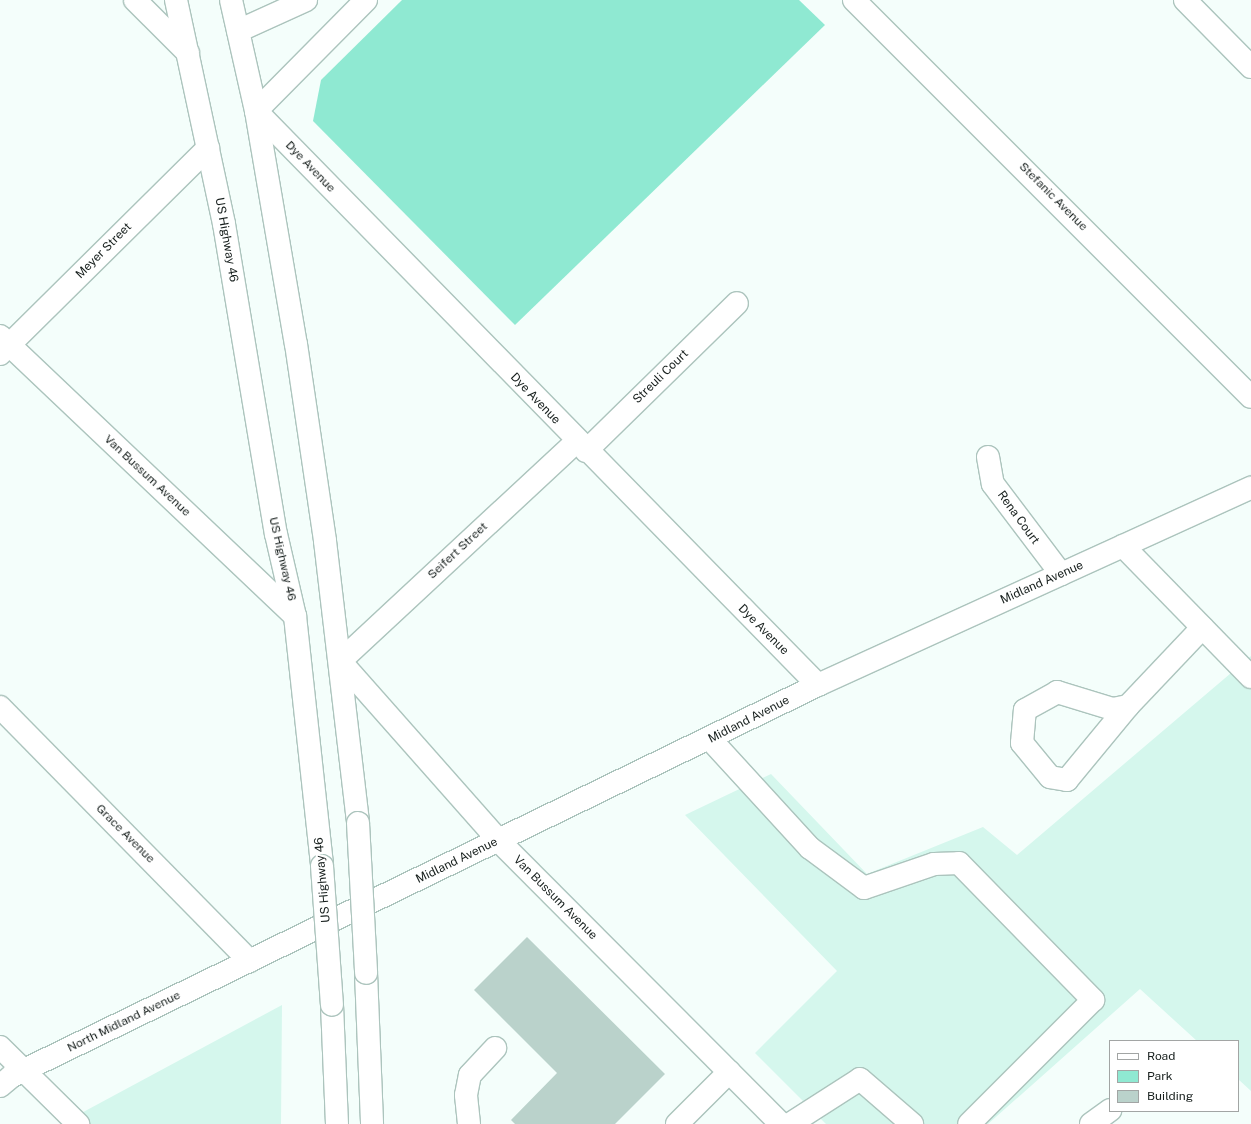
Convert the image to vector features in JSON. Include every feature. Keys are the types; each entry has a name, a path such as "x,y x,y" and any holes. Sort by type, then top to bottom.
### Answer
{"main road":[{"path":"135,0 188,53"},
{"name":"US Highway 46","path":"176,0 208,148 276,534 295,616 322,866 332,1005 337,1124"},
{"path":"231,0 256,111 296,344 340,661 358,823 372,1124"},
{"path":"238,31 281,5 306,0"},
{"path":"256,111 366,0"},
{"name":"Stefanic Avenue","path":"854,0 1251,397"},
{"path":"1185,0 1251,67"},
{"name":"Dye Avenue","path":"256,111 581,446 818,685"},
{"name":"Meyer Street","path":"3,345 208,148"},
{"name":"Streuli Court","path":"581,446 737,303"},
{"name":"Van Bussum Avenue","path":"3,345 295,616"},
{"name":"Seifert Street","path":"340,661 581,446"},
{"name":"Rena Court","path":"988,457 993,484 1061,574"},
{"name":"Midland Avenue","path":"250,961 710,739 818,685 1251,488"},
{"path":"1123,546 1251,677"},
{"path":"1128,706 1113,709 1057,692 1025,710 1022,743 1050,777 1067,780 1128,706 1202,628"},
{"name":"Van Bussum Avenue","path":"340,661 499,841 781,1124"},
{"name":"Grace Avenue","path":"0,707 250,961"},
{"path":"710,739 810,848 864,888 934,864 959,863 1093,1000 969,1124"},
{"name":"North Midland Avenue","path":"0,1086 23,1071 250,961"},
{"path":"0,1047 78,1124"},
{"path":"469,1124 466,1095 470,1075 495,1048"},
{"path":"677,1124 729,1072"},
{"path":"790,1124 860,1079 912,1124"},
{"path":"1091,1124 1109,1111"}],"shaded area":[{"path":"1251,656 1251,1091 1239,1080 1239,1040 1196,1040 1140,989 988,1124 826,1124 755,1053 837,971 685,815 771,774 867,874 983,827 1017,855"},
{"path":"282,1005 281,1124 61,1124"}],"green space":[{"path":"402,0 799,0 825,25 515,325 313,121 321,80"}],"building":[{"path":"527,937 665,1074 615,1124 515,1124 511,1120 557,1073 474,990"}]}
